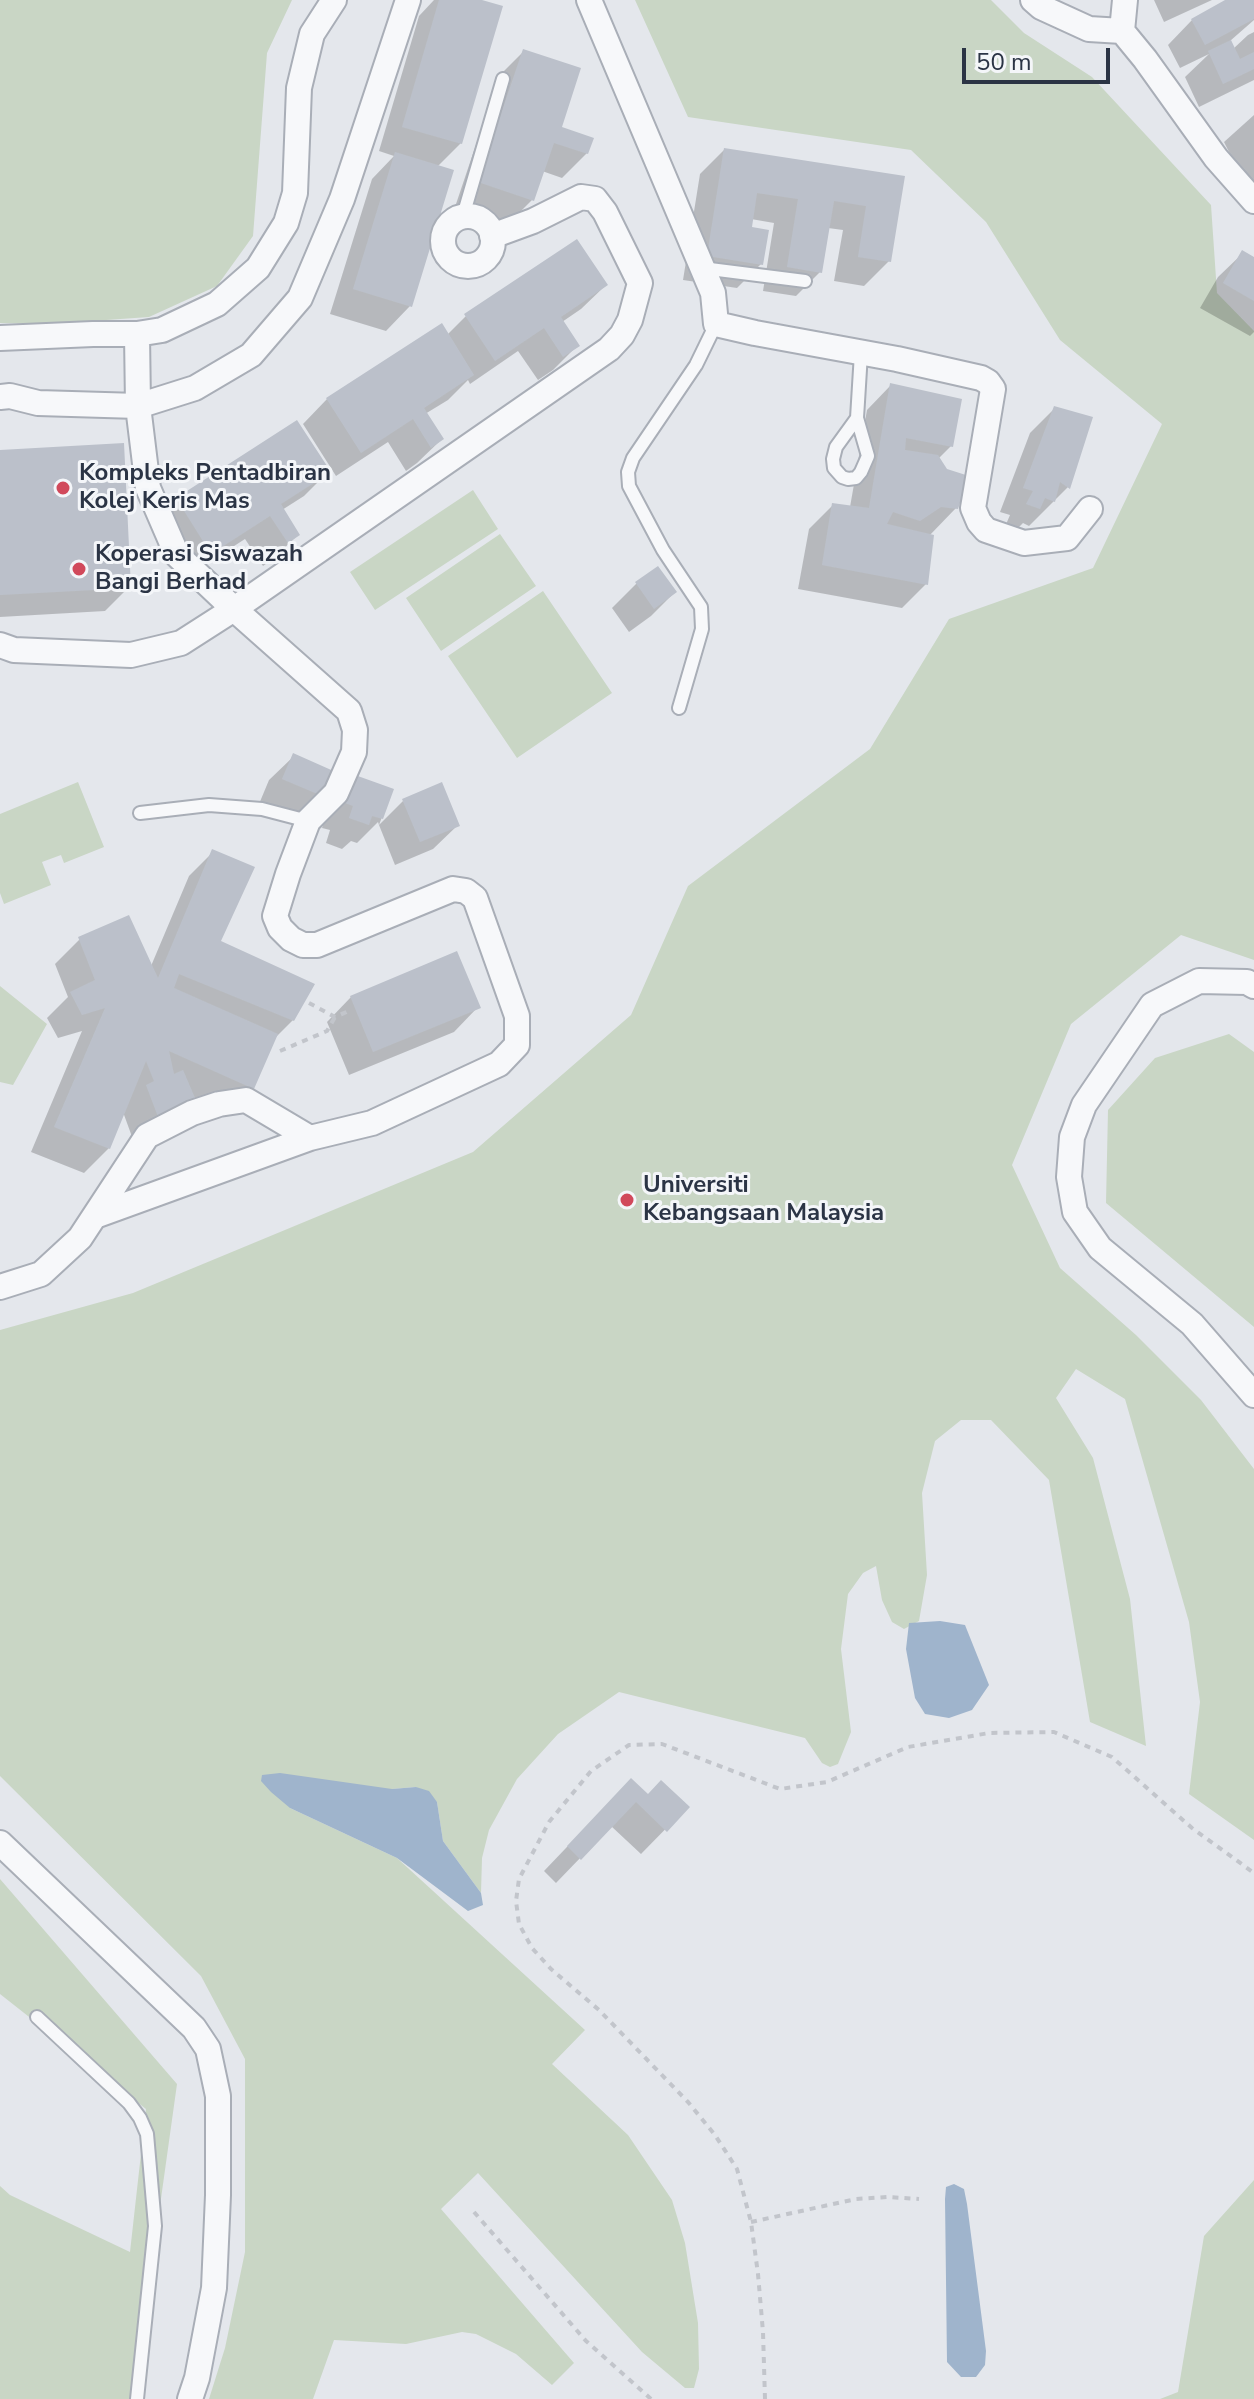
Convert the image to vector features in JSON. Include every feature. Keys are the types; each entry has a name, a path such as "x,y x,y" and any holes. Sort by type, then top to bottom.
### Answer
{"street":[{"path":"0,338 137,334 162,330 217,304 258,268 286,223 295,193 299,88 312,34 334,0"},
{"path":"0,397 10,396 38,403 138,406 195,388 251,355 300,298 342,199 408,0"},
{"path":"589,0 713,293 716,324 981,378 993,389 973,508 979,522 986,530 1024,543 1067,538 1090,509"},
{"path":"1033,0 1041,7 1089,29 1122,31"},
{"path":"1125,0 1122,31 1216,158 1254,201"},
{"path":"0,645 14,650 131,655 181,643 596,358 622,335 640,283 605,212 595,199 581,197 533,221 492,236"},
{"path":"463,216 485,222 492,236 492,245 484,259 469,266 453,262 443,248 448,224 463,216"},
{"path":"95,1216 310,1138 372,1123 499,1064 517,1045 517,1016 475,898 466,891 453,889 317,945 303,945 280,928 275,916 308,821 336,793 354,752 355,730 349,711 177,555 148,488 138,406 137,334"},
{"path":"1254,986 1247,982 1199,981 1152,1005 1084,1105 1072,1137 1069,1177 1075,1212 1100,1248 1192,1324 1254,1395"},
{"path":"0,1287 41,1274 80,1238 147,1136 192,1113 219,1104 246,1100 310,1138"},
{"path":"0,1843 194,2028 208,2049 218,2096 214,2288 197,2378 190,2399"}],"lane":[{"path":"463,216 503,79"},
{"path":"702,268 805,281"},
{"path":"679,708 702,629 701,607 656,537 629,486 628,472 633,458 696,365 716,324"},
{"path":"857,418 861,353"},
{"path":"0,403 38,403"},
{"path":"140,813 209,805 262,809 308,821"},
{"path":"37,2017 129,2103 147,2134 155,2226 137,2399"}],"path":[{"path":"309,1003 335,1017"},
{"path":"280,1051 327,1031 335,1017 351,1010"},
{"path":"765,2399 763,2332 751,2222 737,2169 715,2135 654,2065 599,2010 551,1969 532,1948 519,1924 516,1901 519,1879 549,1822 591,1771 629,1745 662,1744 780,1789 827,1782 908,1747 989,1733 1054,1732 1112,1757 1192,1828 1254,1873"},
{"path":"751,2222 856,2199 919,2199"},
{"path":"474,2212 586,2341 651,2399"}],"green space":[{"path":"0,0 292,0 267,53 253,236 217,286 149,317 49,324 0,323"},
{"path":"635,0 991,0 1024,33 1092,77 1211,205 1217,293 1254,331 1254,960 1181,935 1071,1024 1012,1165 1060,1268 1136,1335 1201,1400 1254,1469 1254,1840 1189,1794 1200,1702 1189,1622 1125,1399 1076,1369 1056,1398 1093,1458 1130,1599 1146,1746 1090,1722 1049,1480 991,1420 961,1420 935,1441 922,1493 927,1575 919,1621 904,1629 892,1622 882,1600 876,1566 863,1573 848,1594 841,1649 851,1732 838,1764 830,1767 822,1763 805,1738 619,1692 558,1734 517,1779 489,1830 482,1858 481,1893 443,1841 437,1802 416,1787 290,1808 397,1858 585,2030 552,2064 628,2135 672,2200 685,2243 698,2323 699,2369 694,2388 685,2388 642,2352 478,2173 441,2209 574,2363 552,2385 516,2354 476,2334 462,2332 406,2344 334,2340 313,2399 209,2399 225,2348 245,2252 245,2059 201,1976 0,1776 0,1330 133,1293 473,1152 631,1015 688,886 870,749 949,619 1093,568 1162,424 1060,340 986,222 911,150 688,117"},
{"path":"473,490 498,529 375,610 350,572"},
{"path":"500,534 536,586 441,651 406,598"},
{"path":"543,591 612,693 517,758 448,656"},
{"path":"78,782 104,847 64,863 61,855 42,862 51,885 4,904 0,893 0,814"},
{"path":"0,986 47,1024 13,1085 0,1082"},
{"path":"1229,1034 1254,1052 1254,1327 1106,1203 1108,1110 1155,1058"},
{"path":"0,1879 177,2084 133,2399 0,2399 0,2186 10,2195 130,2252 146,2109 0,1994"},
{"path":"1254,2180 1254,2399 1160,2399 1178,2392 1204,2236"}],"water":[{"path":"940,1621 965,1625 989,1685 972,1710 949,1718 925,1714 915,1698 906,1649 909,1623"},
{"path":"280,1773 392,1789 416,1787 429,1791 437,1802 443,1841 481,1893 483,1905 468,1911 397,1858 290,1808 261,1781 262,1775"},
{"path":"954,2184 964,2189 967,2204 986,2351 985,2365 976,2377 961,2377 947,2362 945,2199 946,2187"}],"building":[{"path":"439,0 482,0 503,6 462,144 402,127"},
{"path":"1225,0 1254,0 1254,19 1205,45 1191,19"},
{"path":"1231,40 1240,59 1254,52 1254,69 1223,84 1208,51"},
{"path":"523,49 581,68 562,127 594,138 588,154 554,143 534,201 478,182"},
{"path":"724,148 905,176 891,262 858,257 866,206 834,201 822,273 787,267 798,199 757,193 752,227 769,230 763,265 707,256"},
{"path":"395,152 454,170 412,307 353,289"},
{"path":"577,239 608,285 561,317 580,346 563,357 544,328 495,361 464,314"},
{"path":"1242,250 1254,257 1254,301 1223,283"},
{"path":"442,323 474,375 424,408 444,439 431,448 413,419 361,453 326,398"},
{"path":"890,383 962,399 953,447 906,438 905,450 938,455 947,469 969,476 958,509 941,507 920,521 893,512 887,524 934,535 928,585 822,565 832,503 869,508"},
{"path":"1054,406 1093,417 1070,489 1060,482 1055,502 1045,498 1040,509 1026,504 1033,491 1023,488"},
{"path":"297,420 331,472 281,504 300,535 288,543 270,516 211,554 176,498"},
{"name":"Kompleks Pentadbiran Kolej Keris Mas","path":"124,443 131,588 0,595 0,450"},
{"path":"658,566 677,592 654,609 635,582"},
{"path":"293,753 338,773 327,798 282,779"},
{"path":"355,775 394,789 383,819 372,816 369,825 349,818 353,806 345,803"},
{"path":"442,782 460,826 420,842 402,799"},
{"path":"212,849 255,867 221,941 315,984 294,1021 179,974 174,988 278,1034 254,1089 169,1051 174,1074 183,1070 198,1105 160,1122 146,1085 154,1081 146,1061 110,1149 54,1127 105,1008 82,1015 70,992 95,980 78,937 129,915 158,978"},
{"path":"457,951 481,1008 373,1052 350,996"},
{"path":"631,1778 648,1794 661,1780 690,1807 667,1832 636,1802 581,1860 567,1846"}],"place":[{"name":"Kompleks Pentadbiran Kolej Keris Mas","path":"63,488"},
{"name":"Koperasi Siswazah Bangi Berhad","path":"79,569"},
{"name":"Universiti Kebangsaan Malaysia","path":"627,1200"}]}
